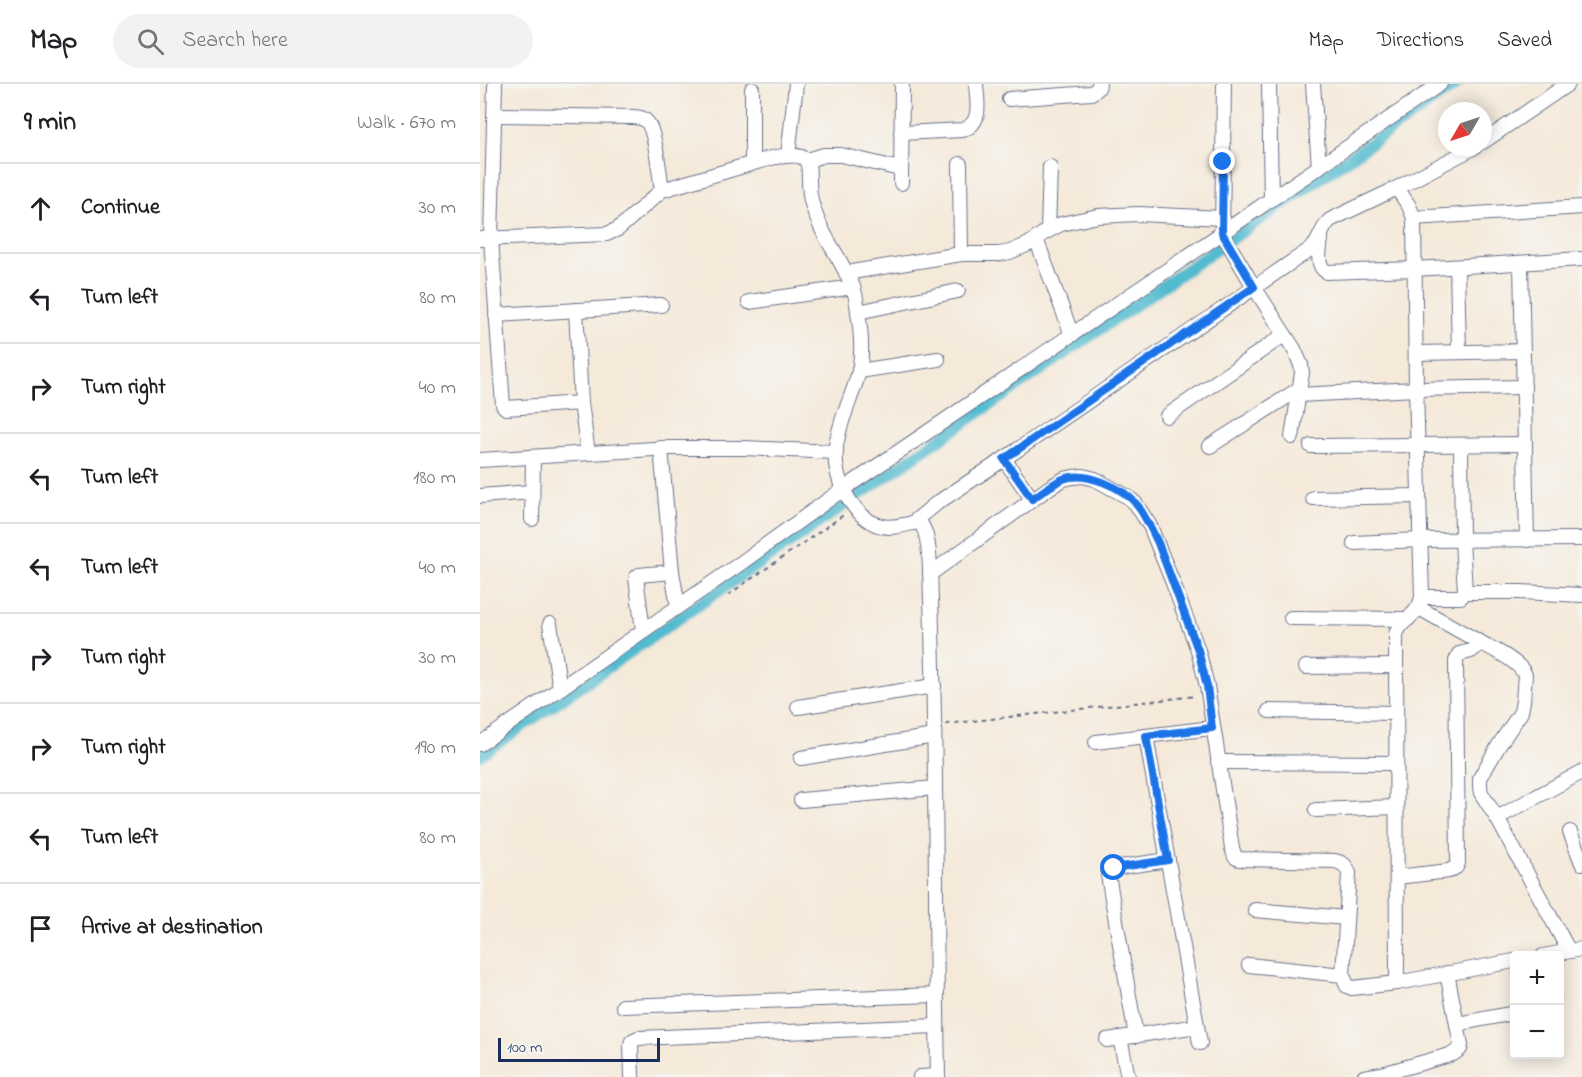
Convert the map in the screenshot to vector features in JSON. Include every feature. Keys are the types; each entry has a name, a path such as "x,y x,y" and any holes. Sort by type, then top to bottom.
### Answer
{"street":[{"path":"495,84 485,239 496,315 503,405 504,407 581,403"},
{"path":"788,156 796,84"},
{"path":"485,239 607,234 618,229 662,190 771,158 788,156 804,157 808,160 824,155 841,155 900,176 902,84"},
{"path":"901,133 968,128 977,116 976,84"},
{"path":"1009,99 1091,93 1096,91 1099,84"},
{"path":"1224,84 1222,218 1224,235 1294,349 1301,365 1292,437"},
{"path":"1269,84 1271,199"},
{"path":"1313,84 1319,166"},
{"path":"480,744 678,606 848,499 1072,335 1224,235 1271,199 1440,84"},
{"path":"1492,136 1568,84"},
{"path":"752,89 753,163"},
{"path":"494,115 641,118 646,121 652,132 662,190"},
{"path":"1458,156 1330,220 1323,228 1321,237 1320,266 1323,270 1327,272 1414,269 1582,259"},
{"path":"808,160 809,192 817,219 853,287 858,312 861,354 859,371 838,433 837,471 848,499 863,516 881,526 894,527 914,522 937,503 1312,248 1321,237"},
{"path":"960,164 961,254"},
{"path":"1050,167 1042,235 1072,335"},
{"path":"1396,983 1395,666 1397,630 1421,603 1414,218 1397,188"},
{"path":"1414,218 1582,207"},
{"path":"846,273 961,254 1020,250 1061,224 1082,219 1121,214 1222,218"},
{"path":"1521,264 1527,540"},
{"path":"1457,267 1459,352"},
{"path":"749,302 853,287"},
{"path":"858,312 958,291"},
{"path":"496,315 661,305"},
{"path":"576,310 581,403 588,453"},
{"path":"1167,416 1284,335"},
{"path":"1416,353 1523,351"},
{"path":"859,371 938,359"},
{"path":"1210,446 1299,392 1524,387"},
{"path":"1311,446 1525,444"},
{"path":"1421,603 1461,597 1465,592 1461,445"},
{"path":"480,460 661,448 744,447 836,452"},
{"path":"661,448 672,572 678,606"},
{"path":"532,519 533,457"},
{"path":"1004,459 1032,499"},
{"path":"930,574 1032,499 1064,479 1083,476 1095,479 1128,497 1136,504 1150,526 1198,650 1208,695 1235,857 1239,859 1335,861 1346,866 1349,873 1342,975 1347,986 1352,988 1396,983 1510,962"},
{"path":"480,496 532,492"},
{"path":"1312,498 1419,496"},
{"path":"914,522 924,527 927,537 934,686 938,1077 920,1077"},
{"path":"1354,543 1421,540 1582,539"},
{"path":"643,630 636,578 639,575 672,572"},
{"path":"1465,592 1582,595"},
{"path":"1421,603 1474,639 1517,664 1524,671 1521,712 1499,745 1479,782 1481,793 1576,950"},
{"path":"1291,618 1408,619"},
{"path":"550,624 560,688"},
{"path":"1397,877 1449,871 1458,863 1455,661 1459,654 1471,651 1477,646 1474,639"},
{"path":"1306,667 1395,666"},
{"path":"798,707 934,686"},
{"path":"1269,711 1396,712"},
{"path":"1096,742 1212,728"},
{"path":"801,758 934,731"},
{"path":"1146,736 1200,1043"},
{"path":"1218,762 1396,763"},
{"path":"1497,818 1582,772"},
{"path":"801,800 935,788"},
{"path":"1316,810 1396,807"},
{"path":"1570,832 1582,863"},
{"path":"1136,1036 1108,875 1114,868 1168,860"},
{"path":"1255,910 1346,918"},
{"path":"1249,965 1342,975"},
{"path":"1364,1077 1456,1053 1460,1049 1446,974"},
{"path":"623,1006 936,995"},
{"path":"1457,1024 1510,1015"},
{"path":"632,1077 631,1044 638,1038 937,1026"},
{"path":"1128,1077 1114,1039 1197,1026"}],"path":[{"path":"728,595 848,499"},
{"path":"934,731 1208,695"}],"waterway":[{"path":"480,755 1457,84"}],"route":[{"path":"1114,868 1168,860 1146,736 1212,728 1207,686 1198,650 1158,543 1136,504 1116,489 1083,476 1064,479 1032,499 1004,459 1254,287 1222,233 1223,162"}]}
